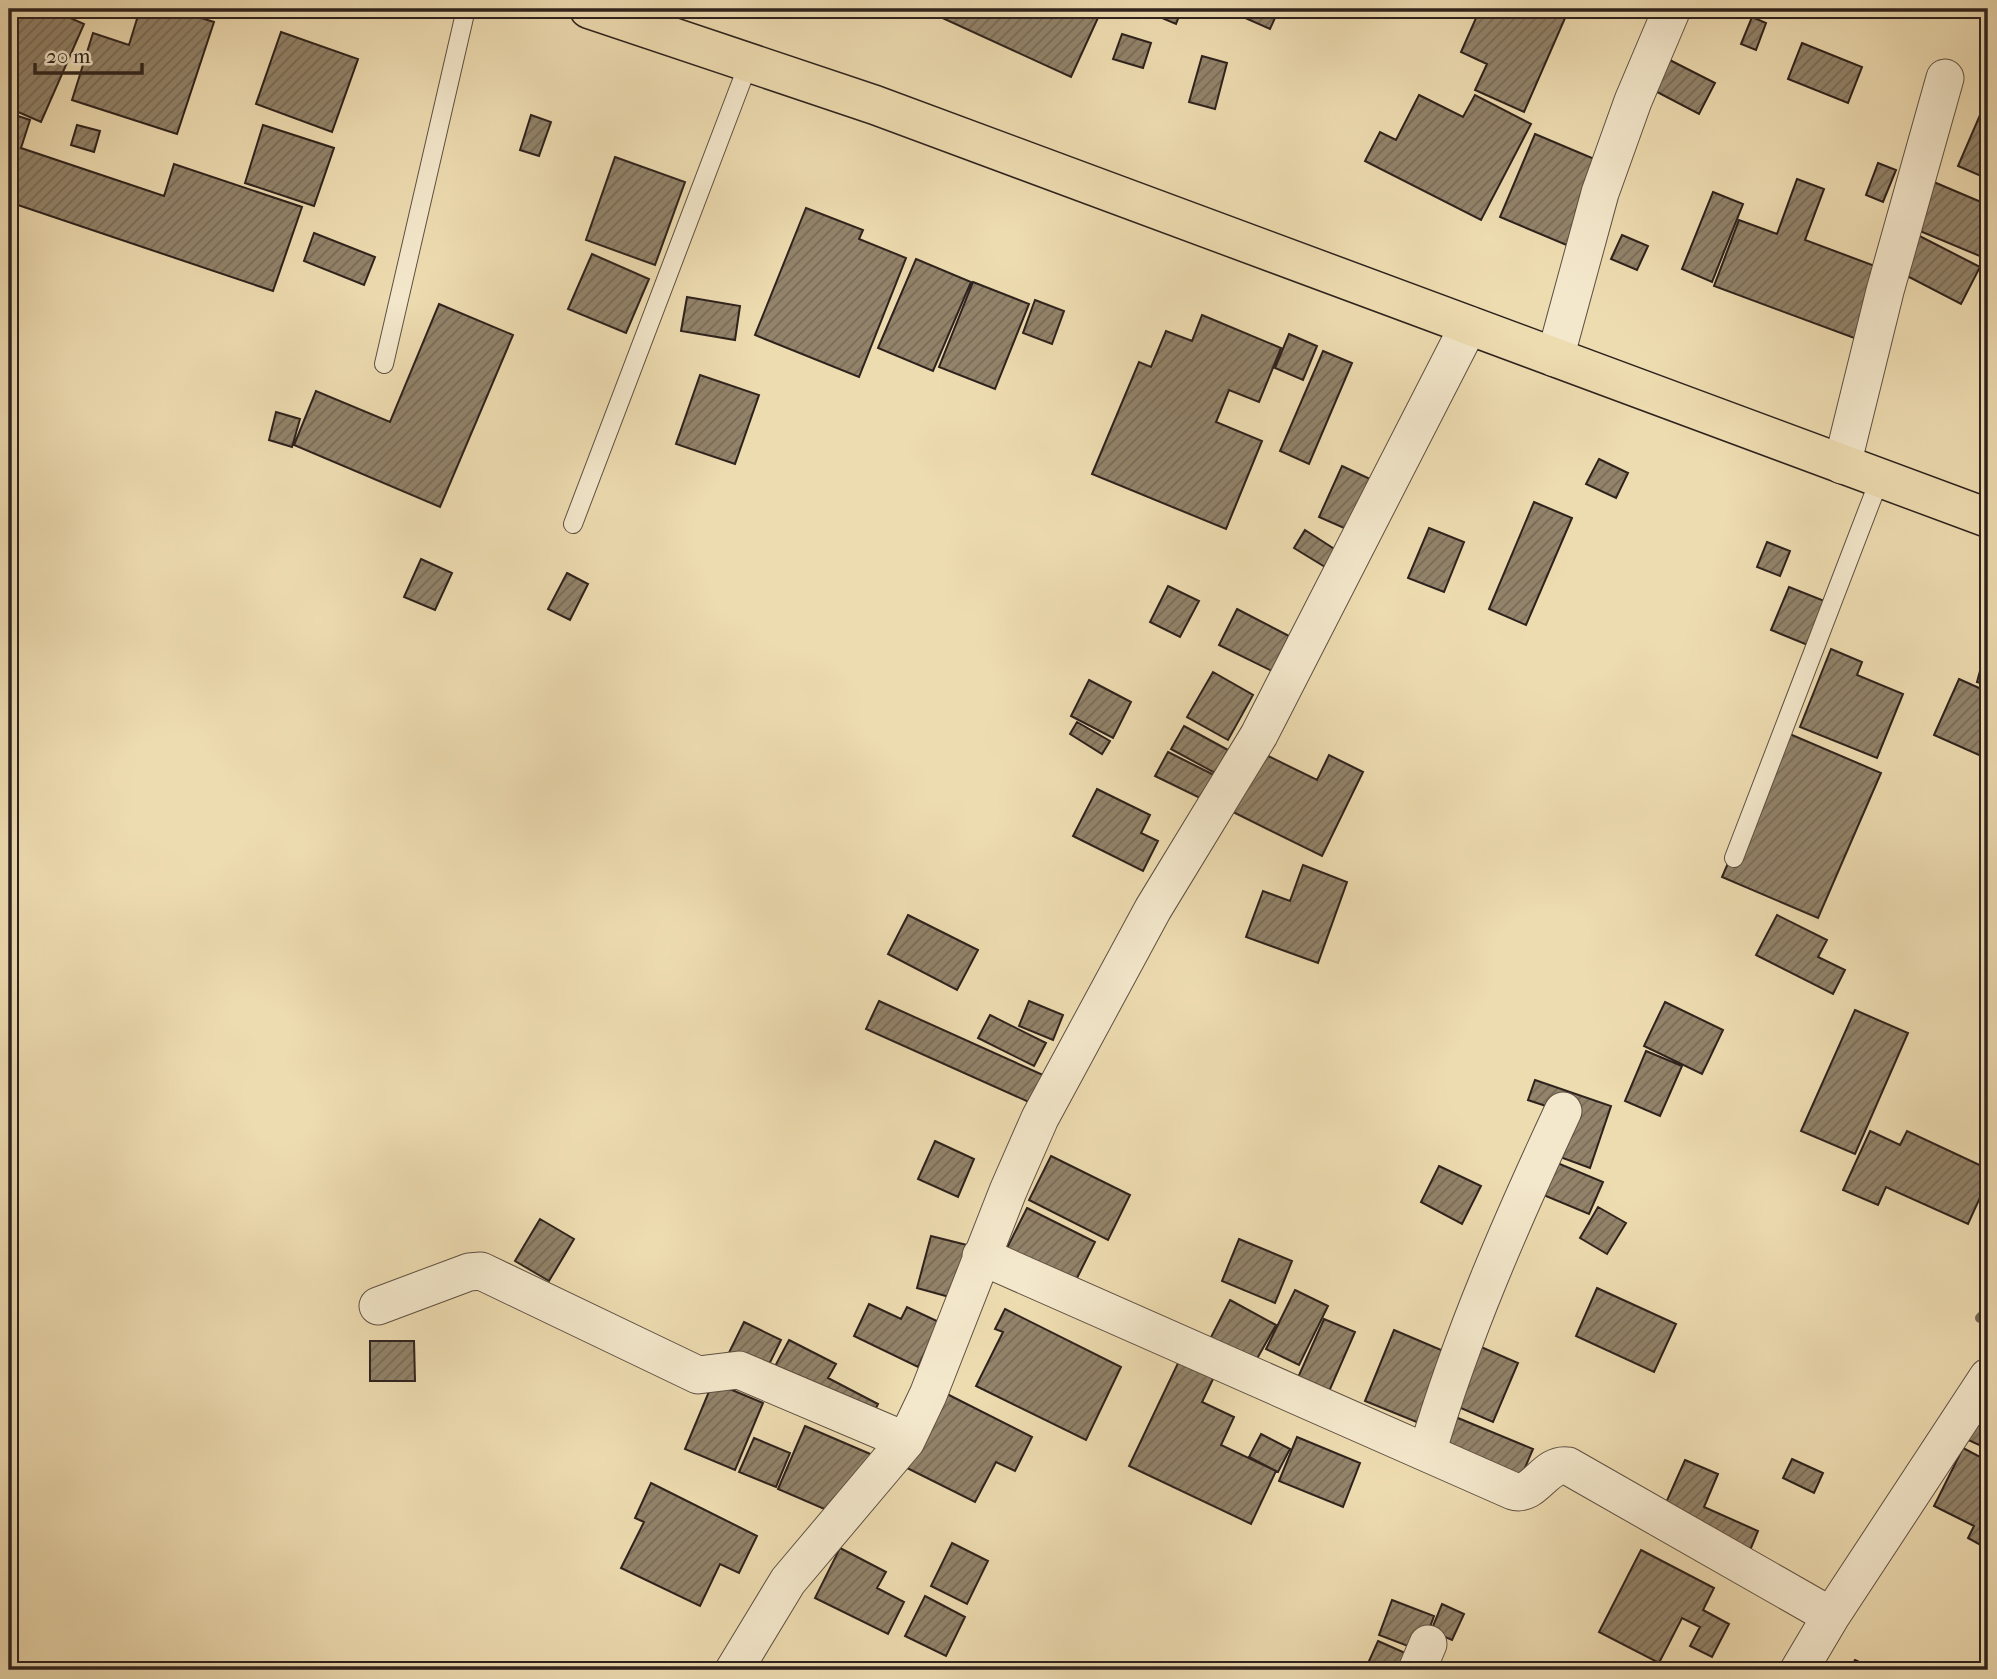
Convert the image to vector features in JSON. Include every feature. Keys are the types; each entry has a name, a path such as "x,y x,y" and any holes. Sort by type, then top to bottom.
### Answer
{"main road":[{"path":"589,9 888,109 1988,518"}],"street":[{"path":"1555,358 1600,193 1633,101 1672,9"},
{"path":"1842,465 1885,291 1945,78"},
{"path":"734,1670 788,1581 906,1440 928,1395 981,1256 1040,1118 1091,1018 1153,909 1259,735 1469,325"},
{"path":"1427,1453 1444,1394 1499,1249 1563,1111"},
{"path":"981,1256 1518,1493 1525,1491 1554,1467 1568,1466 1831,1616"},
{"path":"378,1306 468,1272 481,1271 698,1375 739,1370 906,1440"},
{"path":"1799,1670 1831,1616 1988,1377"}],"lane":[{"path":"384,363 466,9"},
{"path":"573,524 748,62"},
{"path":"1734,858 1880,478"}],"building":[{"path":"9,9 50,9 84,24 41,122 9,108 9,65 14,52 9,49"},
{"path":"140,9 172,9 214,22 177,134 72,100 93,33 129,45"},
{"path":"941,9 1102,9 1071,77 938,16"},
{"path":"1141,9 1182,9 1176,24"},
{"path":"1225,9 1279,9 1270,29"},
{"path":"1480,9 1569,9 1524,112 1475,90 1487,64 1461,52"},
{"path":"1752,17 1766,23 1756,50 1741,44"},
{"path":"281,32 358,59 332,132 256,104"},
{"path":"1122,34 1151,43 1143,68 1113,59"},
{"path":"1802,43 1862,67 1848,103 1788,79"},
{"path":"1654,52 1715,83 1699,114 1638,82"},
{"path":"1202,56 1227,63 1215,109 1189,102"},
{"path":"1419,95 1463,117 1475,95 1531,124 1481,220 1365,161 1380,132 1396,140"},
{"path":"9,113 30,120 21,148 164,196 174,164 302,207 273,291 9,202"},
{"path":"531,115 551,122 539,156 520,150"},
{"path":"1980,115 1988,118 1988,179 1958,166"},
{"path":"77,125 100,131 94,152 71,145"},
{"path":"263,125 334,148 314,206 245,183"},
{"path":"1535,134 1611,166 1576,249 1500,217"},
{"path":"615,157 685,182 655,265 586,240"},
{"path":"1878,163 1896,170 1883,202 1866,195"},
{"path":"1922,177 1988,205 1987,259 1903,224"},
{"path":"1797,179 1824,189 1805,240 1883,269 1857,339 1714,286 1739,220 1777,234"},
{"path":"1713,192 1743,204 1712,282 1682,269"},
{"path":"806,208 863,230 859,239 906,258 859,377 755,335"},
{"path":"1902,227 1980,267 1961,304 1884,264"},
{"path":"314,233 375,257 364,285 304,261"},
{"path":"1622,235 1648,246 1637,270 1611,259"},
{"path":"592,254 649,279 626,333 568,309"},
{"path":"916,259 971,282 933,371 878,348"},
{"path":"973,282 1029,304 995,389 939,367"},
{"path":"687,297 740,306 735,340 681,331"},
{"path":"1035,300 1064,311 1052,344 1023,333"},
{"path":"439,304 513,335 440,507 294,445 316,391 390,422"},
{"path":"1202,315 1281,348 1259,402 1229,390 1216,422 1262,441 1226,529 1092,474 1139,362 1151,367 1166,331 1192,341"},
{"path":"1289,334 1317,346 1303,380 1275,368"},
{"path":"1323,351 1352,363 1309,464 1280,451"},
{"path":"700,375 759,395 735,464 676,444"},
{"path":"276,412 300,419 292,447 269,440"},
{"path":"1599,459 1628,473 1616,498 1586,484"},
{"path":"1342,466 1383,485 1360,535 1319,517"},
{"path":"1534,502 1572,518 1526,625 1489,609"},
{"path":"1429,528 1464,542 1444,592 1408,578"},
{"path":"1305,530 1336,550 1325,567 1294,548"},
{"path":"1767,542 1790,551 1780,576 1757,567"},
{"path":"421,559 452,573 435,610 404,597"},
{"path":"567,573 588,584 570,620 548,609"},
{"path":"1168,586 1199,601 1180,637 1150,622"},
{"path":"1789,587 1832,604 1815,648 1771,630"},
{"path":"1237,609 1289,636 1272,671 1219,645"},
{"path":"1988,641 1988,685 1977,682"},
{"path":"1831,649 1862,662 1857,675 1903,694 1877,758 1800,727"},
{"path":"1213,672 1253,695 1228,740 1187,717"},
{"path":"1959,679 1988,692 1988,759 1934,735"},
{"path":"1089,680 1131,702 1113,738 1071,716"},
{"path":"1077,722 1110,741 1102,754 1070,734"},
{"path":"1184,726 1228,750 1215,773 1171,749"},
{"path":"1785,732 1881,773 1818,918 1722,877"},
{"path":"1168,752 1214,775 1202,799 1155,776"},
{"path":"1260,752 1317,780 1329,755 1363,772 1322,856 1231,811"},
{"path":"1097,789 1150,815 1141,833 1158,841 1143,871 1073,836"},
{"path":"1303,865 1347,882 1318,963 1246,937 1263,891 1290,901"},
{"path":"908,915 978,950 957,990 888,954"},
{"path":"1777,915 1827,940 1818,957 1845,970 1833,994 1756,955"},
{"path":"879,1001 1043,1075 1031,1103 866,1029"},
{"path":"1029,1001 1063,1015 1053,1040 1019,1026"},
{"path":"1665,1002 1723,1030 1702,1074 1644,1046"},
{"path":"1855,1010 1908,1033 1855,1154 1801,1131"},
{"path":"990,1015 1046,1043 1034,1066 978,1038"},
{"path":"1646,1051 1682,1066 1660,1116 1625,1101"},
{"path":"1535,1080 1611,1106 1590,1168 1549,1153 1564,1112 1528,1100"},
{"path":"1870,1131 1900,1145 1907,1131 1988,1169 1988,1180 1968,1224 1886,1187 1878,1205 1843,1190"},
{"path":"935,1141 974,1159 958,1197 918,1179"},
{"path":"1051,1156 1130,1195 1108,1240 1029,1200"},
{"path":"1543,1157 1603,1182 1589,1214 1529,1189"},
{"path":"1439,1166 1481,1186 1462,1224 1421,1202"},
{"path":"1598,1207 1626,1223 1607,1254 1580,1238"},
{"path":"1027,1208 1095,1242 1073,1286 1005,1252"},
{"path":"540,1219 574,1239 549,1281 515,1261"},
{"path":"931,1236 967,1245 953,1298 917,1288"},
{"path":"1239,1239 1292,1261 1275,1303 1222,1281"},
{"path":"1597,1288 1676,1324 1654,1372 1576,1336"},
{"path":"1295,1290 1328,1306 1299,1365 1266,1349"},
{"path":"1230,1300 1276,1325 1254,1364 1209,1341"},
{"path":"869,1304 901,1319 907,1307 939,1322 918,1367 854,1336"},
{"path":"1005,1309 1121,1367 1086,1440 976,1386 1003,1332 995,1329"},
{"path":"1324,1319 1355,1332 1327,1396 1296,1382"},
{"path":"744,1322 781,1340 757,1389 720,1371"},
{"path":"1394,1330 1453,1355 1424,1425 1365,1401"},
{"path":"789,1340 836,1364 828,1378 878,1404 862,1435 765,1385"},
{"path":"1465,1340 1518,1363 1493,1422 1440,1399"},
{"path":"370,1341 414,1341 415,1381 370,1381"},
{"path":"1179,1361 1214,1377 1202,1402 1234,1417 1221,1445 1276,1471 1251,1524 1129,1466"},
{"path":"713,1382 763,1403 735,1470 685,1449"},
{"path":"941,1391 1032,1437 1015,1471 996,1462 975,1502 901,1465"},
{"path":"1988,1392 1988,1449 1966,1439"},
{"path":"1441,1411 1533,1449 1515,1491 1441,1460"},
{"path":"805,1426 875,1456 836,1514 778,1489"},
{"path":"1261,1434 1290,1449 1278,1472 1249,1457"},
{"path":"1297,1437 1360,1463 1343,1507 1279,1481"},
{"path":"754,1438 790,1453 776,1487 739,1472"},
{"path":"1963,1448 1988,1461 1988,1549 1968,1538 1974,1526 1934,1506"},
{"path":"1792,1459 1823,1473 1814,1493 1783,1478"},
{"path":"1685,1460 1718,1474 1704,1507 1758,1531 1742,1570 1653,1532"},
{"path":"651,1483 757,1536 739,1573 720,1564 700,1606 621,1568 644,1522 635,1518"},
{"path":"952,1543 988,1561 967,1604 931,1586"},
{"path":"840,1548 886,1572 877,1588 904,1602 888,1634 815,1598"},
{"path":"1641,1550 1714,1588 1703,1610 1729,1624 1712,1657 1690,1646 1700,1627 1682,1618 1659,1663 1599,1632"},
{"path":"925,1596 965,1617 946,1656 905,1636"},
{"path":"1392,1600 1434,1616 1421,1651 1379,1635"},
{"path":"1442,1604 1464,1614 1452,1640 1431,1631"},
{"path":"1378,1641 1412,1656 1406,1670 1365,1670"},
{"path":"1855,1660 1875,1670 1849,1670"}],"waterway":[{"path":"1980,1318 1988,1310"}]}
